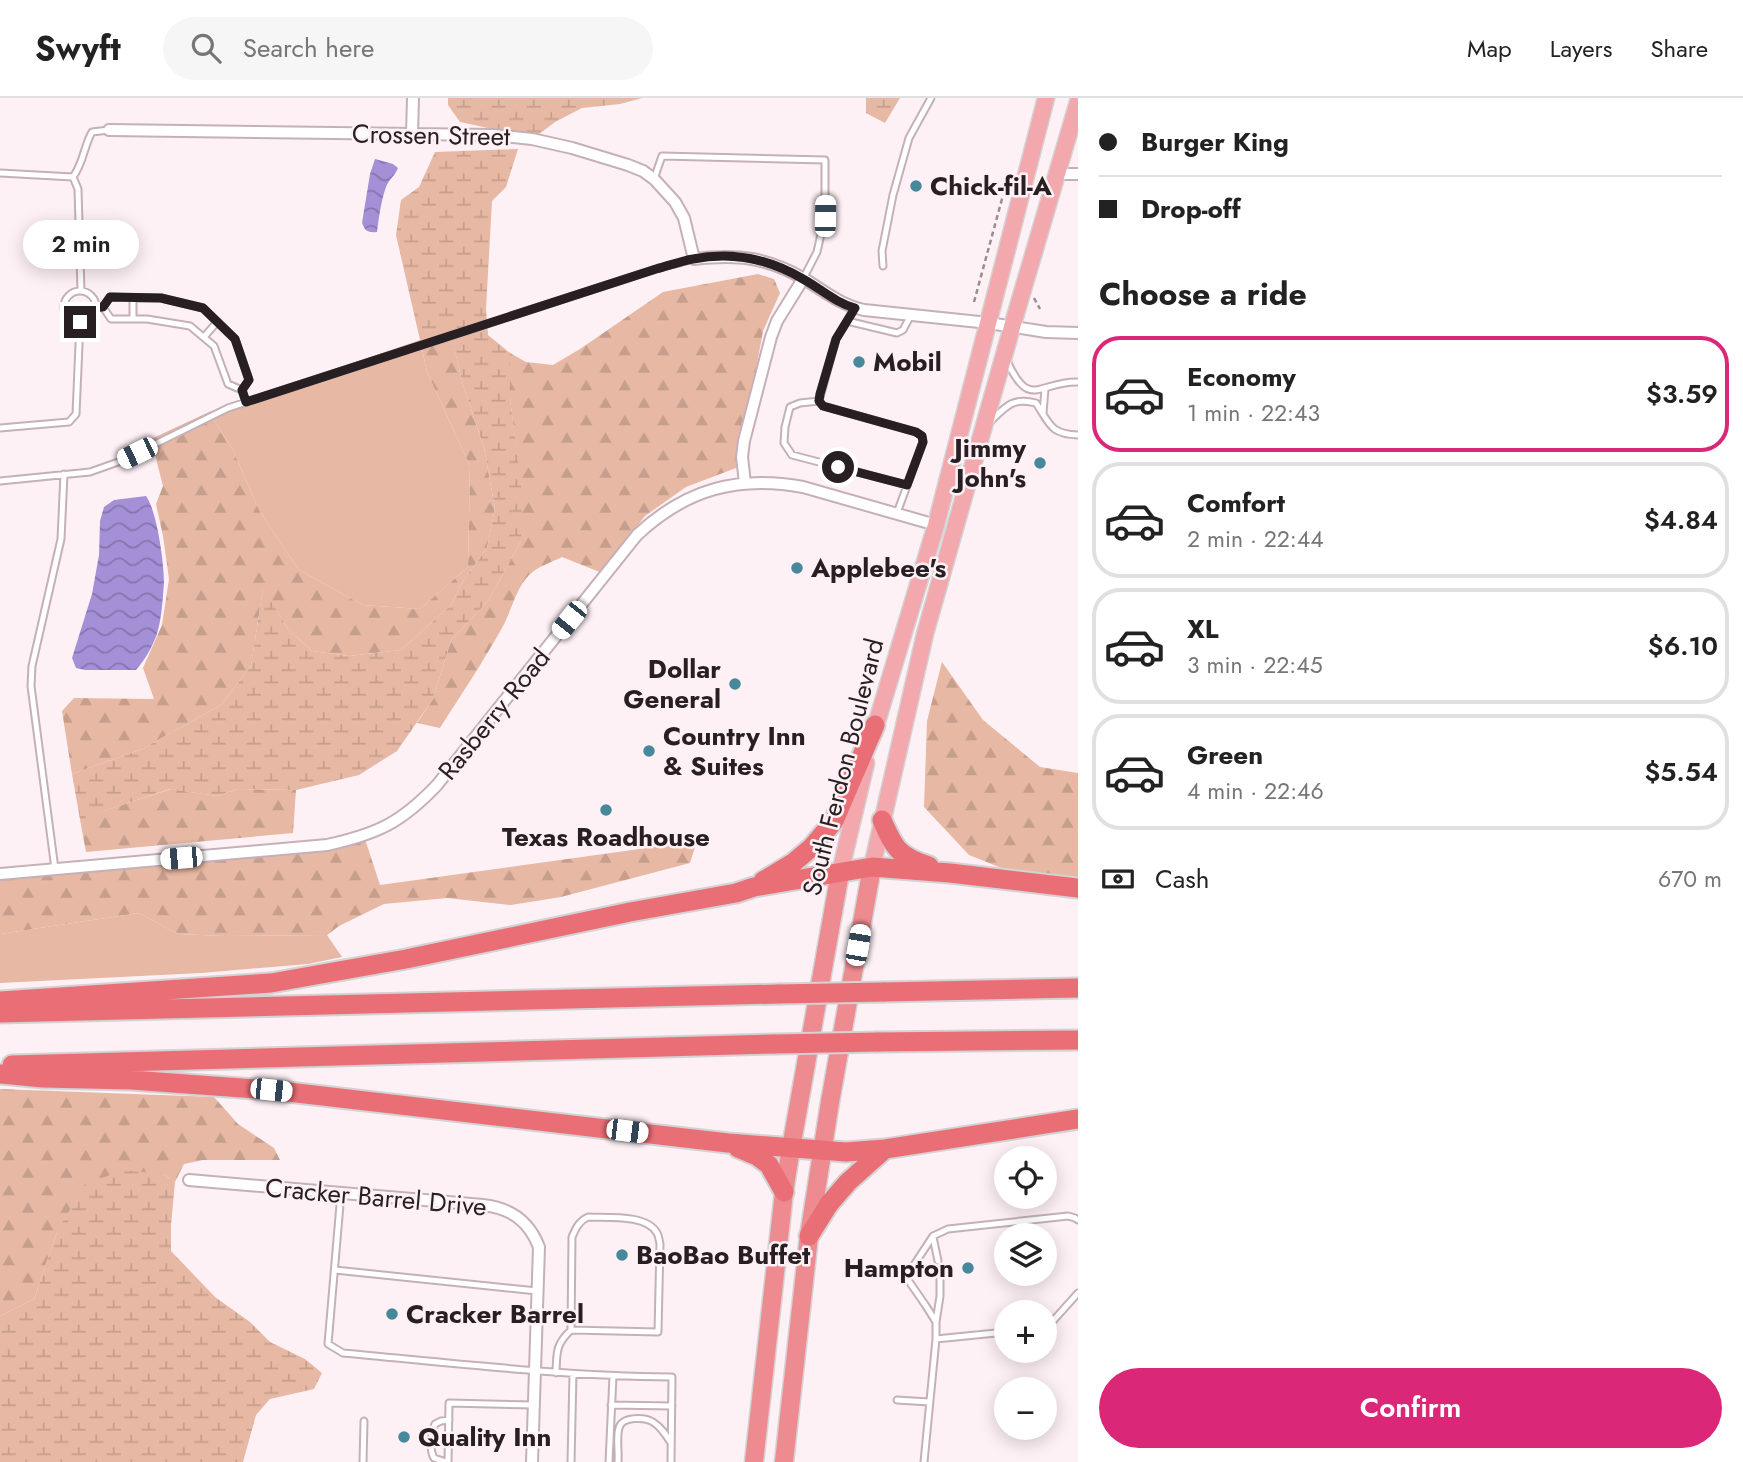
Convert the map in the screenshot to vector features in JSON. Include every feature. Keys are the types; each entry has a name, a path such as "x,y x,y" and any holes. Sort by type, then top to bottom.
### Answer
{"highway":[{"path":"754,887 793,863 812,847 834,821 875,725"},
{"path":"882,820 892,843 902,854 915,862 950,873"},
{"path":"0,1000 271,983 406,959 754,887 872,867 1078,888"},
{"name":"South Ferdon Boulevard","path":"784,1462 822,1150 872,867"},
{"name":"South Ferdon Boulevard","path":"754,1462 790,1148 840,873"},
{"path":"0,1013 1078,988"},
{"path":"0,1065 775,1044 1078,1040"},
{"path":"0,1074 284,1091 728,1143 846,1152 885,1149 1078,1119"},
{"path":"728,1143 757,1156 769,1165 784,1192"},
{"path":"810,1236 829,1204 848,1182 885,1149"}],"main road":[{"name":"South Ferdon Boulevard","path":"840,873 875,725 936,525 1046,98"},
{"name":"South Ferdon Boulevard","path":"872,867 925,634 1012,327 1076,118 1078,102"}],"street":[{"path":"412,134 413,98"},
{"name":"Crossen Street","path":"109,130 493,135 532,139 628,165 654,179 676,202 684,218 694,259"},
{"path":"1057,174 1078,174"},
{"path":"694,259 734,256 774,264 839,302 855,308 1078,334"},
{"path":"745,483 742,457 744,441 771,337 803,279"},
{"name":"Rasberry Road","path":"0,874 327,845 358,838 388,825 414,808 437,785 643,529 667,510 717,487 769,482 803,486 936,525"},
{"name":"Cracker Barrel Drive","path":"189,1180 496,1206 517,1216 535,1236 539,1247 532,1462"}],"lane":[{"path":"883,267 882,251 909,138 931,98"},
{"path":"72,177 79,167 92,132 109,130"},
{"path":"654,179 662,156 825,160 825,216 817,252 803,279"},
{"path":"0,173 72,177"},
{"path":"72,177 78,189 81,291"},
{"path":"0,481 90,472 121,461 228,408 643,273 694,259"},
{"path":"242,390 249,380 235,339 203,308 161,298 110,297 100,307 91,319 80,322 69,318 64,308 65,302 71,293 81,291 91,295 100,307 111,318 166,321 190,326 214,346 228,384 242,390 246,402"},
{"path":"133,298 133,319"},
{"path":"819,401 836,339 855,308"},
{"path":"847,321 897,333 903,330 911,315"},
{"path":"0,428 69,422 76,414 80,322"},
{"path":"204,337 217,322"},
{"path":"1004,355 1022,387 1032,390 1045,389 1056,384 1078,382"},
{"path":"1042,413 1045,389"},
{"path":"819,401 823,406 922,436 923,442 897,513"},
{"path":"819,401 790,407 784,443 792,455 907,485"},
{"path":"983,429 1013,402 1026,401 1036,403 1055,430 1064,435 1078,435"},
{"path":"55,869 31,686 32,666 61,539 64,474"},
{"path":"341,1193 328,1344 343,1353 556,1373 672,1377 671,1462"},
{"path":"936,1322 908,1280 910,1271 933,1236 948,1229 1068,1216 1078,1220"},
{"path":"556,1373 561,1339 571,1330 658,1332 660,1244 657,1232 648,1224 639,1219 588,1217 577,1226 572,1237 571,1330"},
{"path":"933,1236 938,1261"},
{"path":"335,1270 537,1291"},
{"path":"924,1462 940,1278"},
{"path":"1057,1316 1078,1293"},
{"path":"936,1339 994,1333"},
{"path":"571,1462 573,1374"},
{"path":"609,1462 613,1377"},
{"path":"897,1400 929,1402"},
{"path":"449,1420 435,1424 432,1430 433,1458 447,1462 449,1420 449,1403 534,1405"},
{"path":"611,1405 672,1406"},
{"path":"618,1462 619,1428 629,1419 651,1420 663,1430 671,1443"},
{"path":"363,1462 364,1420"}],"path":[{"path":"974,302 980,281"},
{"path":"1034,295 1040,309"}],"green space":[{"path":"448,98 642,98 620,104 582,108 555,122 534,138 460,122 448,105"},
{"path":"866,98 900,98 885,123 866,113"},
{"path":"518,149 506,187 492,201 486,309 488,335 510,353 510,398 522,493 521,541 488,601 451,640 433,699 397,751 359,775 296,790 238,789 217,796 170,789 92,815 81,825 72,774 142,749 221,705 251,666 263,588 288,629 312,651 349,656 401,650 451,605 463,581 487,548 495,508 484,448 463,385 450,330 420,340 396,235 401,200 419,187 435,152"},
{"path":"758,274 774,279 780,293 763,331 753,386 738,436 736,468 686,487 645,516 602,573 562,557 532,572 520,587 502,628 480,666 440,728 417,723 433,699 451,640 488,601 521,541 521,491 510,398 510,353 526,362 553,365 663,292"},
{"path":"450,329 463,385 484,448 495,508 487,548 463,581 451,605 401,650 349,656 312,651 288,629 263,589 251,666 221,705 142,749 72,774 62,711 74,698 154,699 143,668 162,625 169,579 156,504 163,486 151,439 209,412 233,450 259,510 299,570 363,605 420,609 468,567 470,466 427,372 420,340"},
{"path":"420,340 427,372 470,466 468,567 420,609 363,605 299,570 259,510 233,450 209,412"},
{"path":"942,662 983,720 1040,767 1078,773 1078,878 1004,869 969,855 924,807 927,721"},
{"path":"171,789 217,796 238,789 296,790 293,833 86,852 81,825 91,815"},
{"path":"365,839 380,885 697,841 690,863 561,897 511,905 447,898 384,904 339,926 327,935 178,934 139,913 0,934 0,877"},
{"path":"139,913 178,934 327,935 342,957 308,964 201,973 0,983 0,934"},
{"path":"0,1089 214,1097 238,1124 274,1148 280,1160 203,1160 184,1164 175,1182 164,1174 57,1232 34,1299 0,1316"},
{"path":"123,1170 164,1174 175,1182 171,1251 215,1297 250,1322 270,1342 305,1359 322,1373 314,1389 270,1399 256,1415 243,1462 0,1462 0,1316 34,1299 57,1232 84,1185"}],"water":[{"path":"375,159 398,168 386,187 377,232 367,231 362,223"},
{"path":"146,496 157,525 164,573 162,610 156,638 136,670 76,668 72,658 92,594 104,507 114,500"}],"place":[{"name":"Chick-fil-A","path":"916,186"},
{"name":"Mobil","path":"859,362"},
{"name":"Jimmy John's","path":"1040,463"},
{"name":"Applebee's","path":"797,568"},
{"name":"Dollar General","path":"735,684"},
{"name":"Country Inn & Suites","path":"649,751"},
{"name":"Texas Roadhouse","path":"606,810"},
{"name":"BaoBao Buffet","path":"622,1255"},
{"name":"Hampton","path":"968,1268"},
{"name":"Cracker Barrel","path":"392,1314"},
{"name":"Quality Inn","path":"404,1437"}],"route":[{"path":"80,322 91,319 97,307 103,307 110,297 161,298 203,308 235,339 249,380 242,390 246,402 656,269 694,259 734,256 754,258 774,264 839,302 855,308 836,339 820,394 819,401 823,406 922,436 923,442 907,485 838,467"}]}
